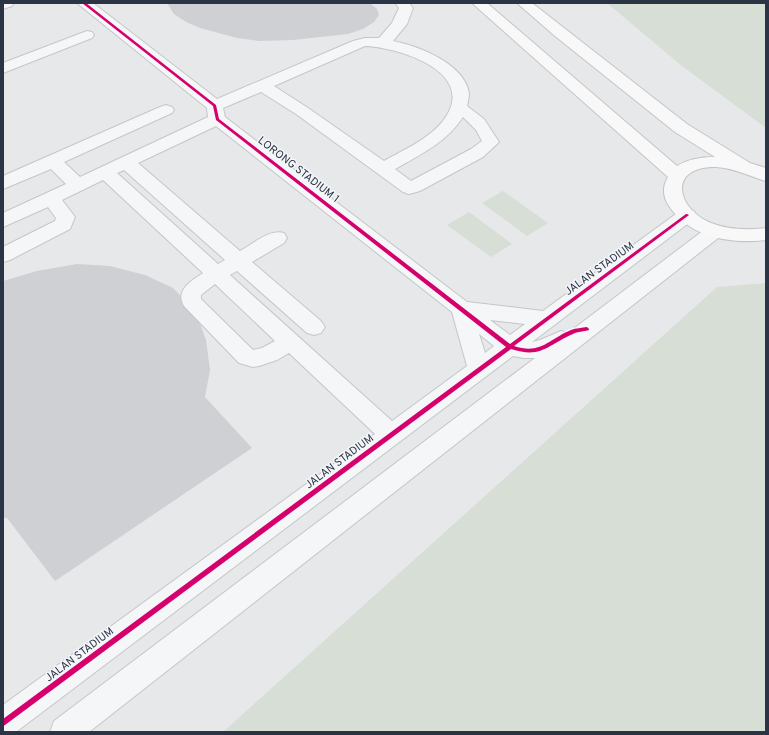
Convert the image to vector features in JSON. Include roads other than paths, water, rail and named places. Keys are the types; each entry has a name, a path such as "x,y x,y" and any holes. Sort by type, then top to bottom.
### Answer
{"main road":[{"path":"479,3 677,176"},
{"path":"524,3 681,128 744,166 766,175"},
{"path":"744,166 728,162 707,162 689,167 677,176 673,186 673,196 687,215 701,224 715,230 734,235 762,237"}],"street":[{"path":"3,5 8,3"},
{"name":"LORONG STADIUM 1","path":"84,3 216,112 509,346"},
{"path":"381,44 393,33 403,19 406,8 402,3"},
{"path":"3,68 87,35"},
{"path":"3,221 126,162 263,86 365,42 412,50 441,66 451,75 459,87 462,97 460,108 454,118 443,130 412,153 383,169"},
{"path":"263,86 302,111 409,188 414,187 477,153 491,142 473,115 460,108"},
{"path":"3,183 166,110"},
{"path":"53,161 77,186"},
{"path":"126,162 314,326"},
{"path":"105,172 215,275 392,435"},
{"path":"3,255 63,225 66,217 50,198"},
{"name":"JALAN STADIUM","path":"3,723 687,215"},
{"path":"65,732 715,230"},
{"path":"277,238 197,286 191,293 191,301 247,357 256,360 267,356 290,342"},
{"path":"479,370 461,309 547,319"},
{"path":"509,346 518,350 532,351 547,347 572,332 587,329"}]}
